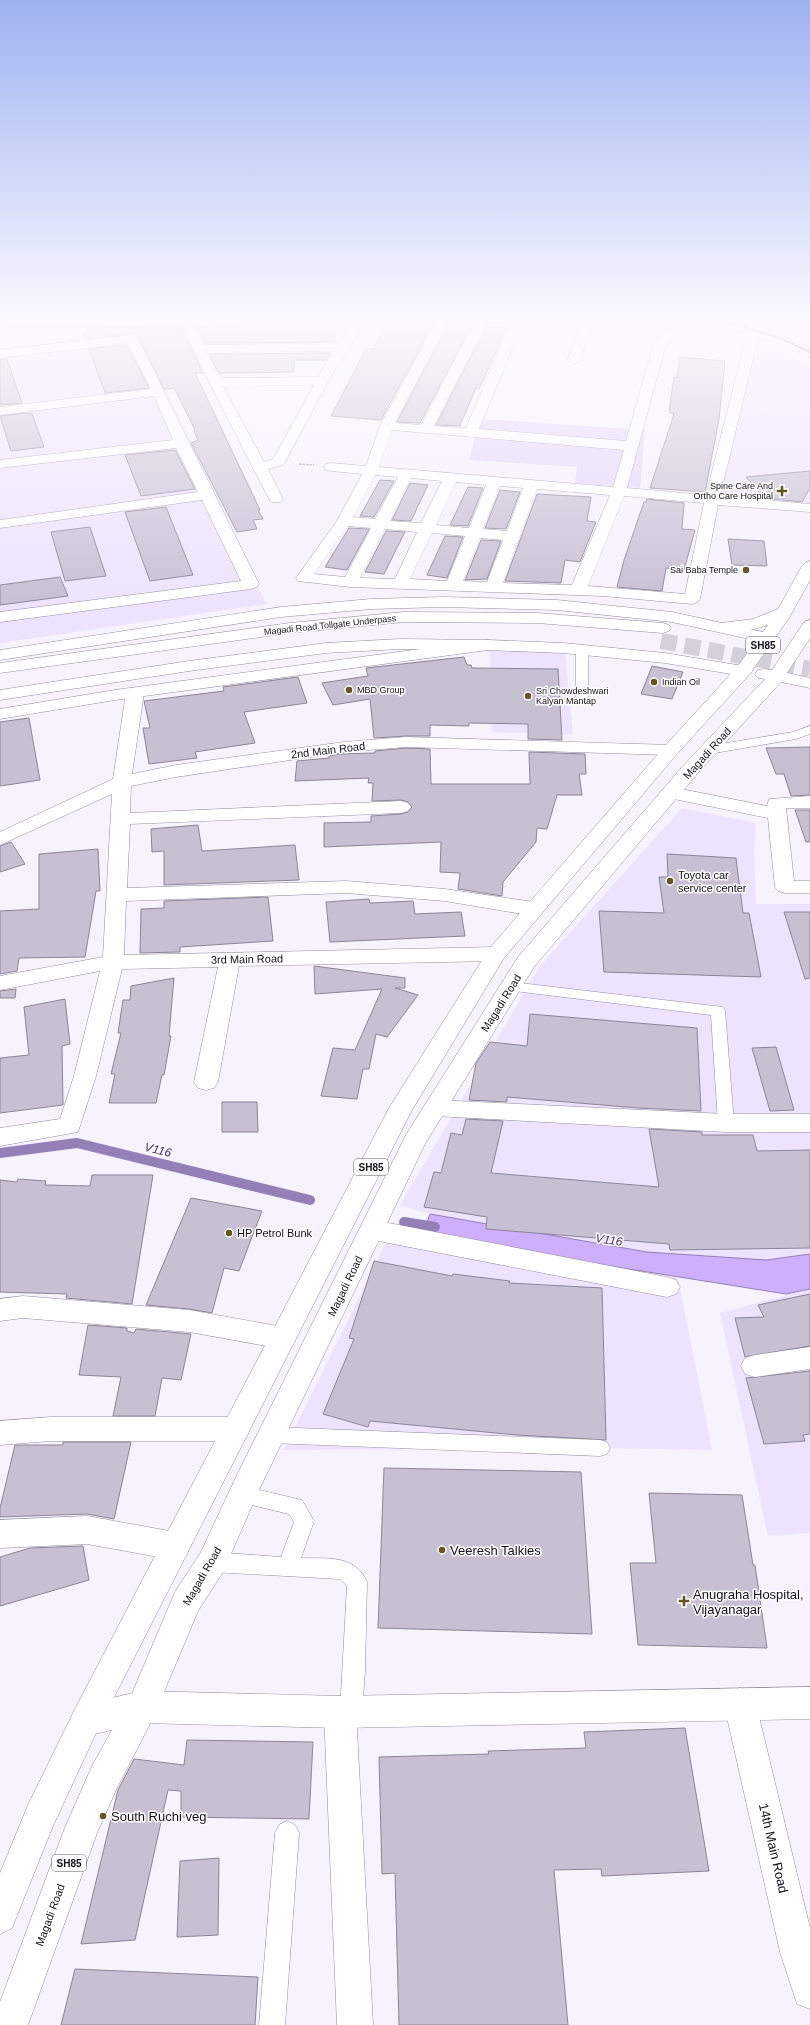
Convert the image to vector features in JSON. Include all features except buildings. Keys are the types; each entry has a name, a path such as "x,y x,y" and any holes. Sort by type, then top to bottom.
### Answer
{"street":[{"path":"0,618 251,584 181,443 170,416"},
{"path":"233,416 276,499"},
{"path":"260,467 278,462 302,416"},
{"path":"392,416 387,426 371,470 344,521 304,578 350,582 578,590 692,599 712,499 733,416"},
{"path":"425,430 432,416"},
{"path":"470,434 477,416"},
{"path":"578,590 618,491 639,416"},
{"path":"387,426 631,446"},
{"path":"0,464 181,443"},
{"path":"330,467 810,508"},
{"path":"350,582 407,473"},
{"path":"400,584 451,477"},
{"path":"452,586 495,481"},
{"path":"494,587 532,484"},
{"path":"0,524 207,495"},
{"path":"344,521 513,536"},
{"name":"SH85","path":"0,1916 40,1817 86,1720 401,1108 496,954 671,750 743,671 768,638 810,566"},
{"path":"0,655 281,612 371,604 444,602 557,605 672,617 768,638 804,644"},
{"path":"719,627 744,627 769,621 784,612"},
{"name":"Magadi Road Tollgate Underpass","path":"0,668 290,628 404,617 537,618 662,635 536,630 406,629 294,640 0,682"},
{"name":"Magadi Road","path":"10,2025 82,1830 104,1778 142,1707 186,1602 212,1562 242,1494 373,1230 414,1141 526,962 671,793 804,644 810,625"},
{"path":"0,695 189,666 326,648 400,644 488,644 582,650 665,658 810,682"},
{"path":"0,714 134,693 488,644"},
{"path":"0,1137 70,1126 85,1076 113,962 122,782 134,693"},
{"name":"2nd Main Road","path":"0,839 122,782 176,771 344,747 406,742 574,745 671,750"},
{"path":"671,793 778,814"},
{"path":"810,802 776,803 785,887 810,887"},
{"path":"120,819 401,807"},
{"path":"116,895 346,887 445,895 534,909"},
{"name":"3rd Main Road","path":"0,983 113,962 496,954"},
{"path":"206,1082 230,960"},
{"path":"435,1108 726,1123 810,1123"},
{"path":"373,1230 667,1287"},
{"path":"0,1310 23,1307 189,1322 283,1338"},
{"path":"755,1366 810,1358"},
{"path":"0,1433 51,1429 236,1429"},
{"path":"0,1534 87,1530 175,1546"},
{"path":"86,1720 142,1707 345,1712 810,1702"},
{"name":"14th Main Road","path":"740,1704 804,1951 810,1991"},
{"path":"345,1712 355,2025"}],"lane":[{"path":"582,650 582,697"},
{"path":"709,750 796,735 810,730"},
{"path":"511,987 718,1011 726,1123"},
{"path":"271,1435 600,1448"},
{"path":"242,1494 295,1506 304,1521 288,1566"},
{"path":"212,1562 345,1570 356,1582 354,1671 345,1712"},
{"path":"272,2025 286,1833"}],"path":[{"path":"278,462 330,467"}],"shaded area":[{"path":"0,416 179,416 266,604 0,643"},
{"path":"732,416 810,416 810,512 718,503"},
{"path":"480,419 645,430 640,488 575,483 577,467 469,460"},
{"path":"490,651 565,651 573,735 492,732"},
{"path":"682,808 756,823 754,849 756,904 810,904 810,1254 766,1260 647,1252 430,1214 400,1205 540,966"},
{"path":"430,1214 647,1252 766,1260 810,1254 810,1289 786,1294 422,1236"},
{"path":"393,1229 422,1236 678,1278 712,1450 600,1448 284,1450"},
{"path":"810,1289 810,1533 768,1536 720,1313"}],"waterway":[{"name":"V116","path":"0,1153 77,1143 310,1200"},
{"name":"V116","path":"404,1222 435,1227"}],"tunnel":[{"path":"661,641 810,669"}],"place":[{"name":"Spine Care And Ortho Care Hospital","path":"782,491"},
{"name":"Sai Baba Temple","path":"746,570"},
{"name":"Indian Oil","path":"654,682"},
{"name":"MBD Group","path":"349,690"},
{"name":"Sri Chowdeshwari Kalyan Mantap","path":"528,696"},
{"name":"Toyota car service center","path":"670,881"},
{"name":"HP Petrol Bunk","path":"229,1233"},
{"name":"Veeresh Talkies","path":"442,1550"},
{"name":"Anugraha Hospital, Vijayanagar","path":"684,1601"},
{"name":"South Ruchi veg","path":"103,1816"}]}
